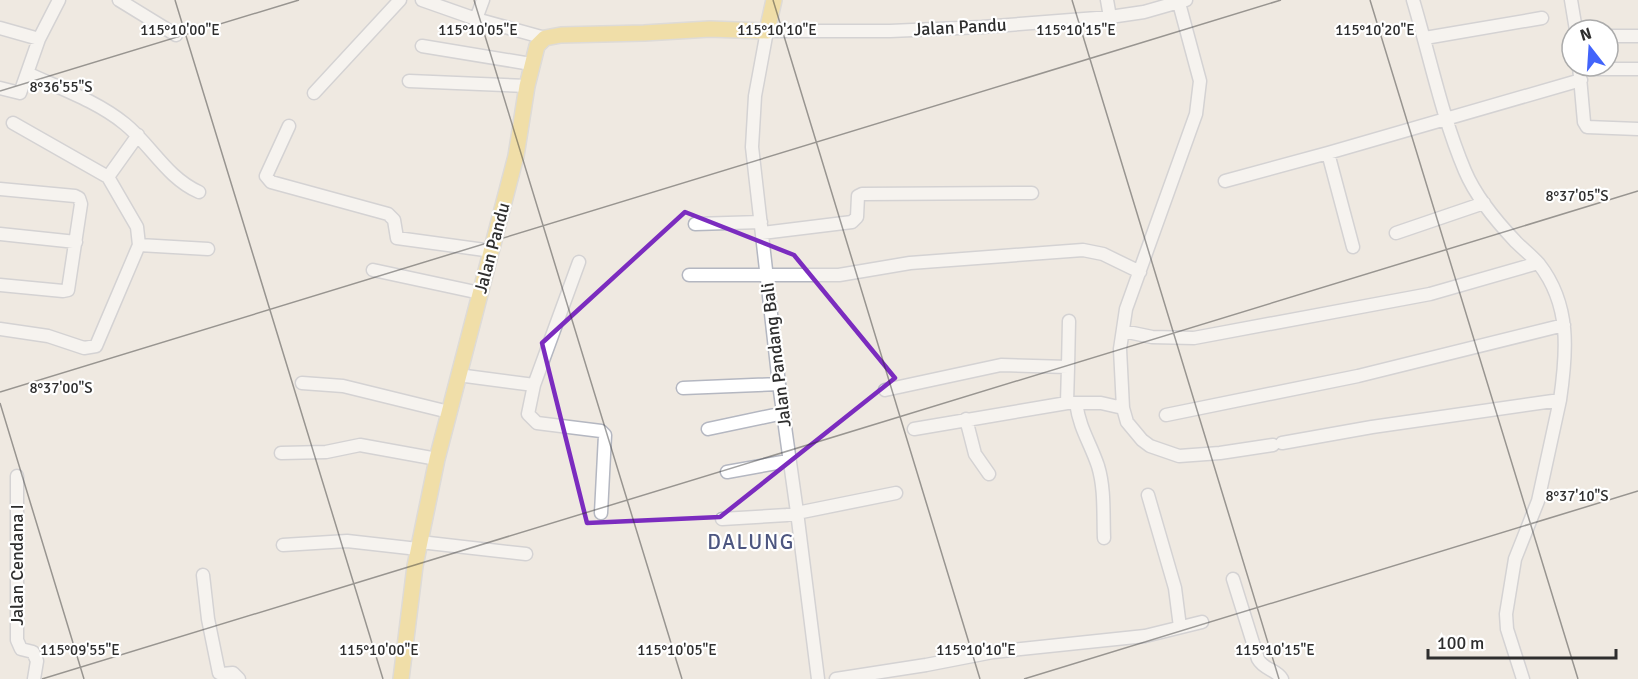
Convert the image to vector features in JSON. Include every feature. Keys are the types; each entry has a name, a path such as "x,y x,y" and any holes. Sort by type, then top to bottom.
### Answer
{"main road":[{"path":"768,28 774,0"},
{"name":"Jalan Pandu","path":"401,679 419,546 437,459 516,156 531,64 537,46 545,38 561,35 768,28"}],"street":[{"path":"0,88 20,93 39,39 59,0"},
{"path":"119,0 176,35"},
{"path":"314,93 400,0"},
{"path":"422,0 476,19 545,38"},
{"path":"476,19 483,0"},
{"path":"1107,0 1110,17"},
{"path":"1413,0 1446,120 1465,172 1484,203 1516,242 1538,263 1557,296 1564,326 1566,358 1560,400 1543,482 1532,518 1515,560 1506,614 1507,629 1523,679"},
{"path":"1571,0 1574,18"},
{"path":"1183,1 1200,87 1196,114 1126,309 1120,340 1123,408 1127,422 1142,440 1150,446 1179,456 1220,453 1372,427 1560,400"},
{"name":"Jalan Pandu","path":"768,28 890,31 982,27 1110,17 1144,12 1183,1"},
{"path":"1425,38 1542,18"},
{"path":"0,28 39,39"},
{"name":"Jalan Pandang Bali","path":"768,28 755,96 752,147 788,461 797,512 818,679"},
{"path":"1620,36 1638,36"},
{"path":"422,46 531,64"},
{"path":"1620,70 1638,69"},
{"path":"27,73 110,114 138,135 180,182 199,192"},
{"path":"1225,181 1446,120 1563,78"},
{"path":"1580,78 1584,122 1587,127 1638,129"},
{"path":"410,81 527,86"},
{"path":"0,329 48,336 84,348 96,346 139,245 137,227 108,177 13,123"},
{"path":"289,126 266,176 271,182 388,214 394,220 398,238 492,251"},
{"path":"108,177 138,135"},
{"path":"1328,153 1353,247"},
{"path":"0,189 75,196 79,198 81,204 68,290 0,285"},
{"path":"695,224 761,227 849,223 856,220 857,198 862,194 1032,193"},
{"path":"1396,233 1484,203"},
{"path":"0,234 76,242"},
{"path":"139,245 208,249"},
{"path":"688,275 851,274 881,266 910,262 1083,250 1103,254 1140,272"},
{"path":"579,262 534,385 528,411 537,423 601,431 605,435 601,513"},
{"path":"1123,331 1152,337 1194,338 1430,294 1538,263"},
{"path":"373,270 480,293"},
{"path":"1069,321 1068,367 1072,403 1102,482 1104,538"},
{"path":"1166,415 1358,376 1564,326"},
{"path":"885,390 1001,365 1068,367"},
{"path":"458,375 534,385"},
{"path":"302,383 343,386 449,412"},
{"path":"683,388 779,384"},
{"path":"914,429 1072,403 1101,403 1123,408"},
{"path":"708,429 784,414"},
{"path":"966,419 975,454 990,474"},
{"path":"281,453 326,452 360,445 437,459"},
{"path":"727,472 788,461"},
{"name":"Jalan Cendana I","path":"17,476 17,640 21,648 33,652 37,661 34,679"},
{"path":"722,519 787,515 896,493"},
{"path":"1148,495 1175,588 1180,627"},
{"path":"283,544 347,541 526,554"},
{"path":"204,575 207,612 219,673 233,673 239,679"},
{"path":"1233,579 1258,659 1263,667 1277,673 1282,679"},
{"path":"836,679 993,652 1145,636 1202,622"}],"highlighted area":[{"path":"685,212 794,255 895,378 720,517 587,523 542,343"}],"district":[{"name":"DALUNG","path":"751,542"}]}
